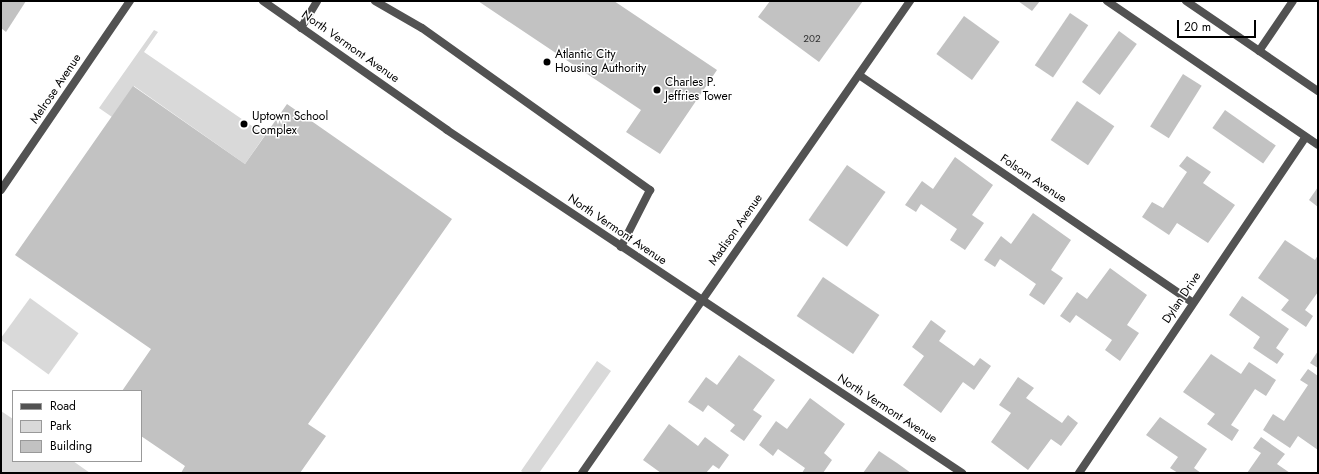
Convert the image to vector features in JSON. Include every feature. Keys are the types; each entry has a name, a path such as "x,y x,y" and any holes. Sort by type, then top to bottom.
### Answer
{"street":[{"name":"Melrose Avenue","path":"1,190 130,1"},
{"name":"North Vermont Avenue","path":"263,1 621,246 962,473"},
{"path":"301,28 317,1"},
{"path":"375,1 422,28 650,190 621,246"},
{"name":"Madison Avenue","path":"582,473 910,1"},
{"path":"1107,1 1318,145"},
{"path":"1186,1 1318,91"},
{"path":"1259,51 1293,1"},
{"name":"Folsom Avenue","path":"859,75 1193,303"},
{"name":"Dylan Drive","path":"1079,473 1306,137"}],"green space":[{"path":"154,30 158,32 144,52 265,135 245,164 134,86 112,117 99,108"},
{"path":"30,298 79,333 49,375 1,340"},
{"path":"597,361 611,371 539,473 524,473 521,471"},
{"path":"1,411 12,418 12,462 74,462 90,473 1,473"}],"building":[{"path":"1,1 26,1 6,32 1,28"},
{"name":"Charles P. Jeffries Tower","path":"478,1 614,1 717,70 660,154 626,132 641,110"},
{"path":"770,1 863,1 819,62 758,17"},
{"path":"1018,1 1040,1 1032,11"},
{"path":"1070,13 1088,25 1053,78 1035,65"},
{"path":"964,16 1000,42 972,80 936,54"},
{"path":"1119,31 1137,44 1100,95 1082,82"},
{"path":"1183,74 1202,86 1169,138 1150,127"},
{"name":"Uptown School Complex","path":"133,86 245,164 287,104 452,219 308,424 326,436 300,473 181,473 185,466 142,437 142,390 123,390 151,349 15,255"},
{"path":"1077,101 1114,126 1088,165 1051,140"},
{"path":"1225,110 1276,146 1263,164 1212,128"},
{"path":"1187,156 1211,172 1203,183 1235,205 1208,243 1177,223 1169,235 1142,217 1152,202 1163,208 1187,172 1179,166"},
{"path":"955,157 993,185 972,215 984,223 965,250 950,240 957,229 921,204 916,212 905,205 922,181 933,189"},
{"path":"847,165 886,192 847,247 809,220"},
{"path":"1318,187 1318,207 1309,200"},
{"path":"1033,213 1071,240 1051,270 1063,278 1044,305 1029,295 1036,284 1000,259 995,267 984,260 1001,236 1011,244"},
{"path":"1285,240 1315,260 1318,255 1318,292 1305,310 1313,316 1306,327 1281,310 1289,300 1258,278"},
{"path":"1110,268 1147,295 1127,325 1139,333 1120,361 1105,350 1112,340 1076,315 1070,323 1060,316 1077,292 1087,299"},
{"path":"823,277 879,315 853,354 797,316"},
{"path":"1242,296 1289,329 1276,348 1284,354 1277,364 1253,348 1260,337 1229,315"},
{"path":"931,320 946,331 939,341 974,366 980,358 991,366 974,390 963,382 941,413 903,385 924,356 912,347"},
{"path":"1318,351 1318,368 1310,363"},
{"path":"1211,354 1241,374 1249,362 1276,380 1266,396 1255,389 1231,425 1239,430 1232,441 1207,424 1215,414 1183,392"},
{"path":"739,355 775,380 753,410 762,416 744,441 730,431 735,425 708,405 703,412 688,402 706,377 717,385"},
{"path":"1308,369 1318,376 1318,450 1298,436 1290,448 1263,430 1273,414 1284,421 1308,385 1300,380"},
{"path":"1018,377 1034,388 1026,398 1062,423 1068,415 1078,423 1061,446 1051,439 1028,470 991,442 1011,413 999,405"},
{"path":"810,398 845,424 824,453 832,460 823,473 802,473 805,468 778,449 773,456 759,445 776,421 787,429"},
{"path":"1160,417 1207,449 1194,468 1201,473 1178,473 1170,468 1178,457 1146,435"},
{"path":"669,424 698,446 705,437 729,455 719,469 713,465 706,473 661,473 643,460"},
{"path":"1261,437 1285,454 1277,464 1290,473 1247,473 1261,453 1253,448"},
{"path":"879,451 897,463 911,473 863,473"}],"place":[{"name":"Atlantic City Housing Authority","path":"547,62"},
{"name":"Charles P. Jeffries Tower","path":"657,90"},
{"name":"Uptown School Complex","path":"244,124"}]}
